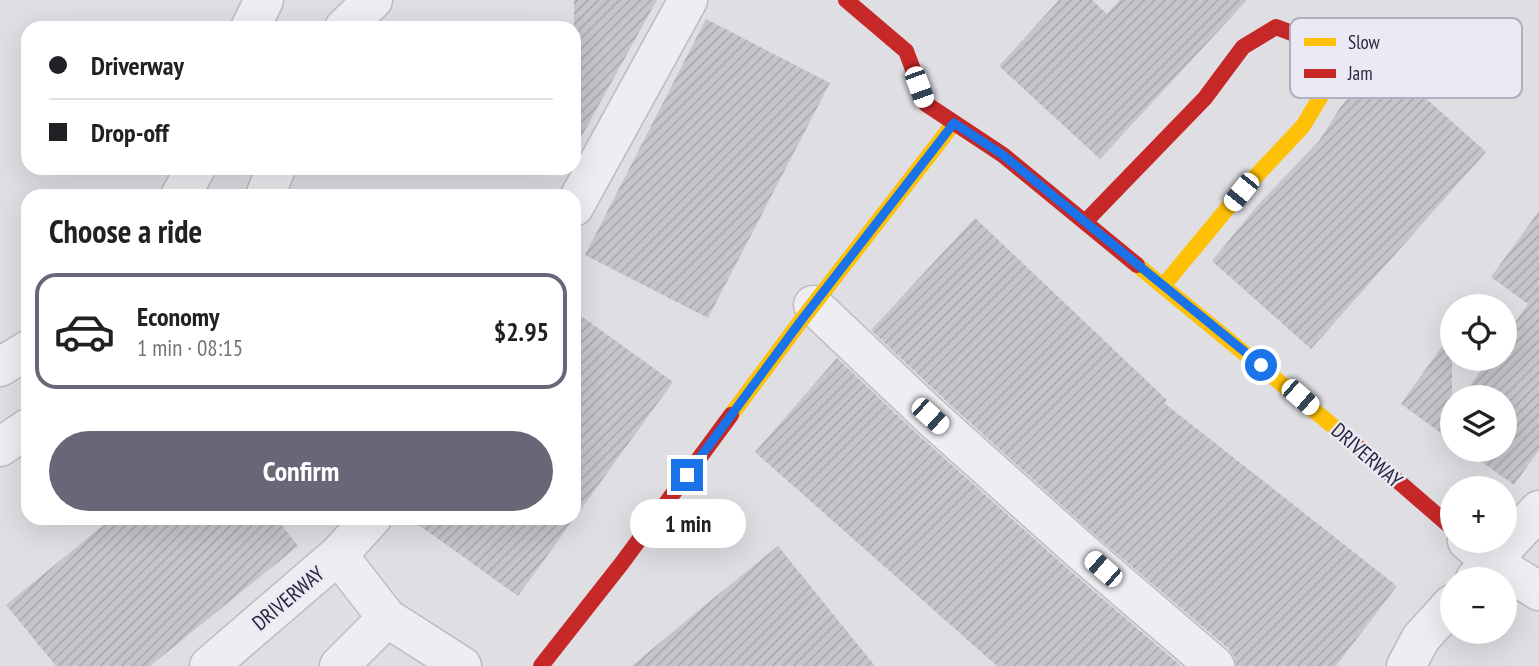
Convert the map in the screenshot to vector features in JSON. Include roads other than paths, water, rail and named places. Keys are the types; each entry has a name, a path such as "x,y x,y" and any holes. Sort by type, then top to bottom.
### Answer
{"street":[{"path":"250,21 254,0"},
{"path":"253,21 264,0"},
{"path":"328,21 335,0"},
{"path":"351,21 373,0"},
{"path":"581,194 688,0"},
{"name":"DRIVERWAY","path":"846,0 906,51 926,104 1003,155 1300,397 1440,518"},
{"path":"1085,222 1205,98 1243,47 1276,27 1290,32"},
{"path":"1163,286 1241,192 1303,126 1320,98"},
{"path":"541,666 622,563 813,305 954,123"},
{"path":"813,305 930,416 1215,666"},
{"path":"0,367 21,354"},
{"path":"0,447 21,433"},
{"path":"1539,510 1478,561 1539,592"},
{"path":"338,555 366,525"},
{"name":"DRIVERWAY","path":"209,666 338,555 387,618 462,666"},
{"path":"1406,666 1421,638 1440,617"},
{"path":"339,666 387,618"}]}
